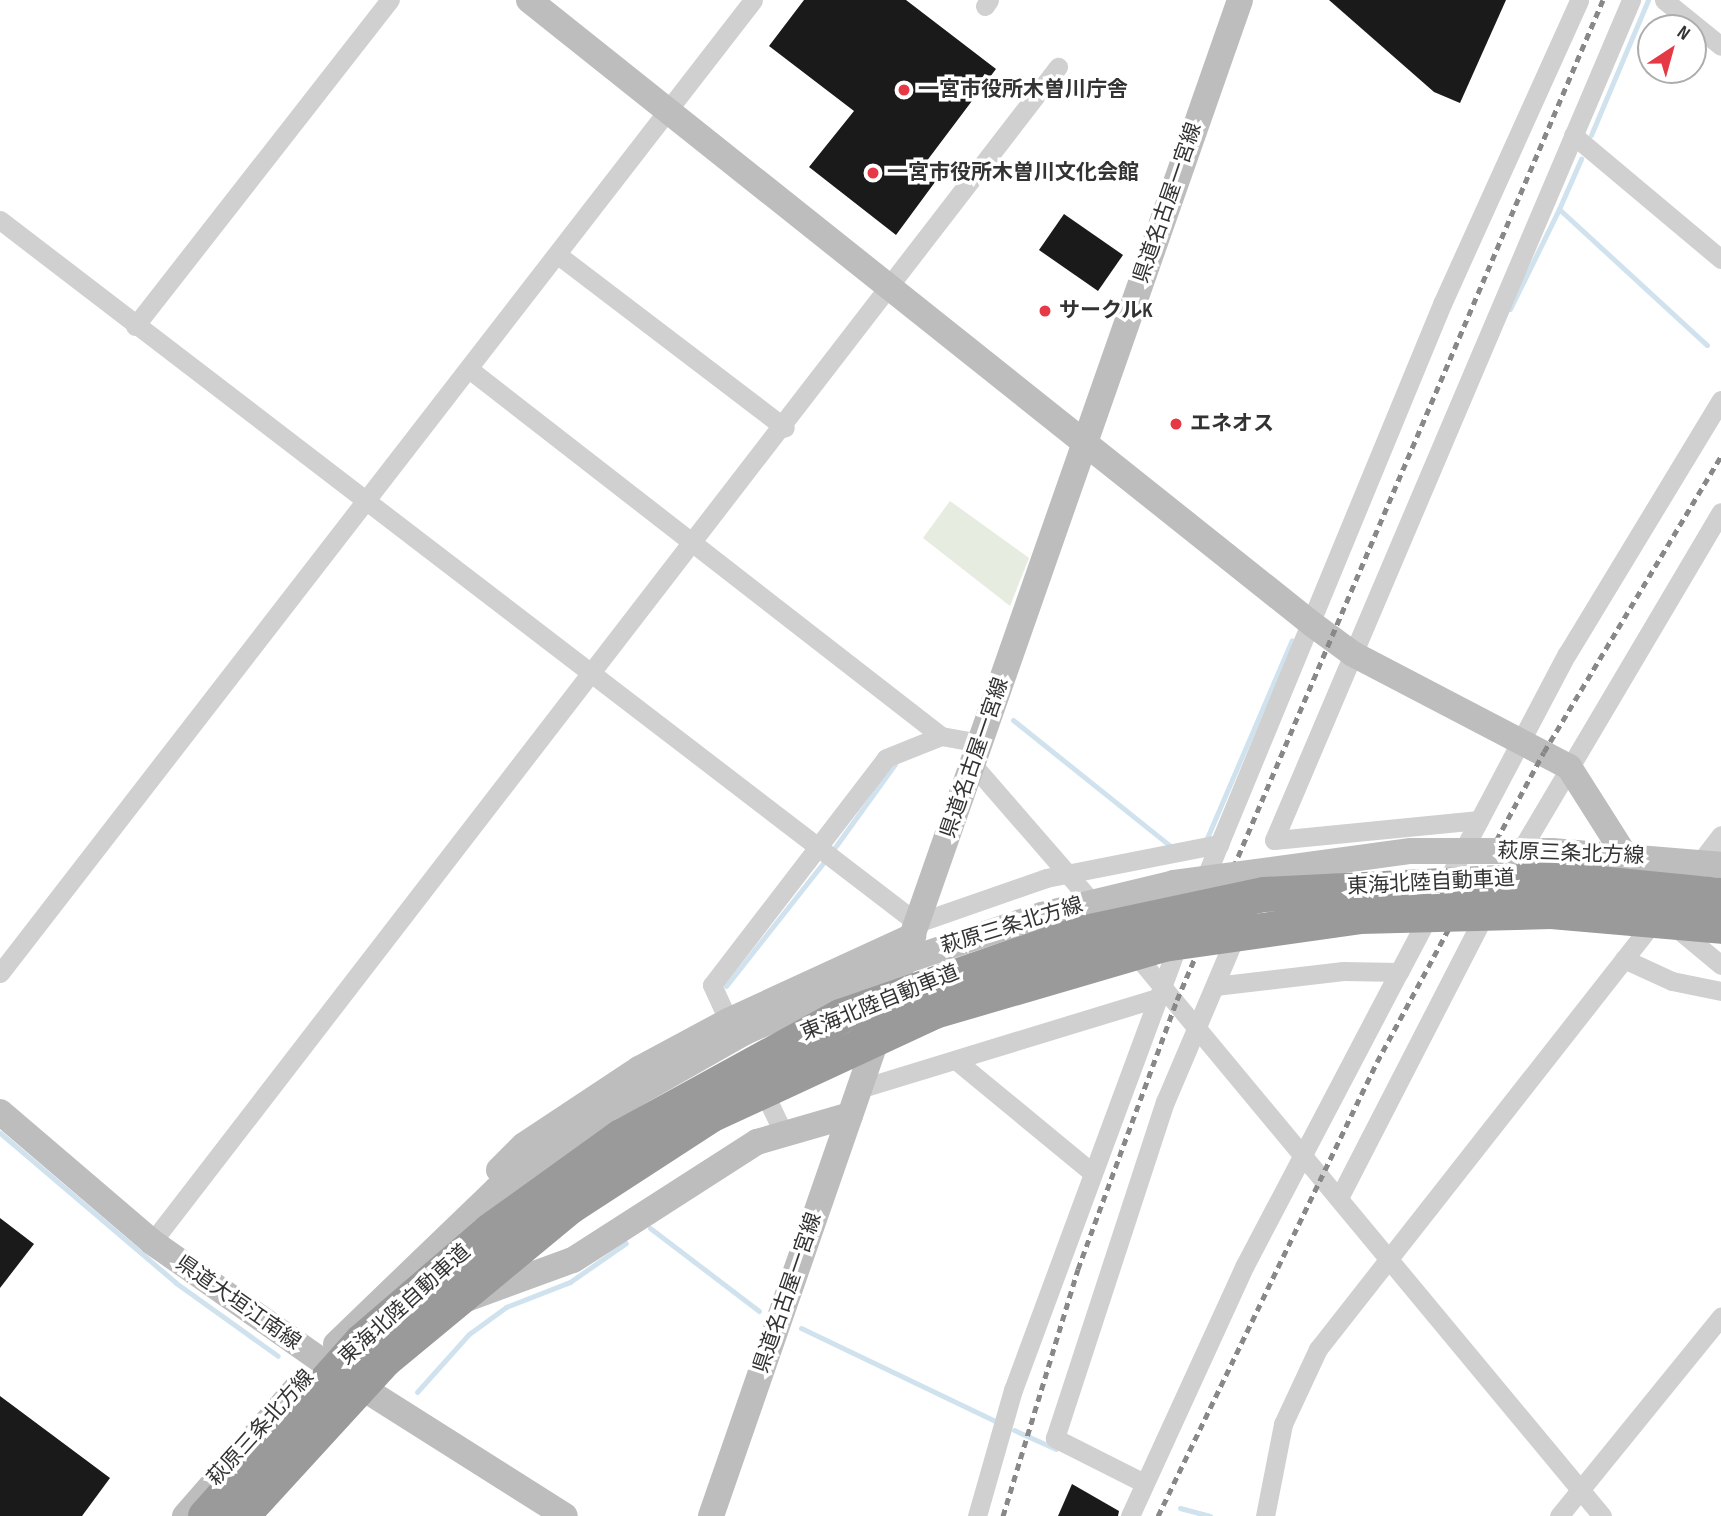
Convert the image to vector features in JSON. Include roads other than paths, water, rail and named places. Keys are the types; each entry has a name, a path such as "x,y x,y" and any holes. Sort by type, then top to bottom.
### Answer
{"highway":[{"name":"東海北陸自動車道","path":"205,1516 361,1341 490,1230 632,1129 840,1016 1067,937 1264,894 1462,879 1557,879 1721,895"},
{"name":"東海北陸自動車道","path":"241,1516 385,1359 570,1206 710,1115 934,1010 1163,944 1359,916 1551,911 1721,926"}],"main road":[{"path":"529,0 893,284 1312,624 1353,654 1523,739 1569,767 1591,795 1660,914"},
{"name":"県道名古屋一宮線","path":"711,1516 1240,0"},
{"name":"萩原三条北方線","path":"185,1516 329,1367 368,1311 460,1222 525,1167 636,1094 745,1032 908,960 1042,915 1174,883 1411,851 1552,851 1721,865"},
{"path":"460,1222 524,1145 728,1021 915,930"},
{"name":"県道大垣江南線","path":"0,1112 152,1242 329,1367 565,1516"},
{"path":"394,1286 461,1302 541,1276 733,1154 783,1132 850,1115"},
{"name":"萩原三条北方線","path":"259,1516 316,1434 329,1367"}],"street":[{"path":"135,326 390,0"},
{"path":"0,972 671,111 752,0"},
{"path":"977,1516 1013,1390 1090,1171 1156,992 1220,844 1235,785 1266,708 1312,624 1442,304 1579,0"},
{"path":"1144,1483 1055,1438 1110,1256 1195,1027 1215,986 1274,840 1631,0"},
{"path":"1664,0 1721,46"},
{"path":"152,1242 785,428 1058,67"},
{"path":"1573,135 1721,258"},
{"path":"0,220 365,504 595,674 819,850 915,930 1004,890 1220,844"},
{"path":"558,255 785,428"},
{"path":"469,369 697,541 941,736 976,754 1070,874 1156,992 1195,1027 1340,1196 1388,1263 1602,1516"},
{"path":"1130,1516 1303,1154 1479,820 1523,739 1721,400"},
{"path":"1340,1196 1465,949 1569,767 1721,512"},
{"path":"783,1132 712,985 819,850 886,758 941,736"},
{"path":"1274,840 1479,820"},
{"path":"1265,1516 1299,1380 1720,837"},
{"path":"1660,914 1721,965"},
{"path":"1625,959 1672,981 1721,991"},
{"path":"1215,986 1343,971 1399,972"},
{"path":"859,1089 958,1062 1156,992"},
{"path":"958,1062 1090,1171"},
{"path":"1559,1516 1721,1317"}],"waterway":[{"path":"1591,135 1648,0"},
{"path":"1559,209 1581,159"},
{"path":"1510,309 1559,209 1707,345"},
{"path":"1207,838 1292,640"},
{"path":"1013,720 1170,846"},
{"path":"833,850 895,764"},
{"path":"726,986 823,863"},
{"path":"0,1133 176,1283 278,1356"},
{"path":"650,1228 759,1311"},
{"path":"417,1392 469,1334 506,1307 570,1282 626,1243"},
{"path":"801,1328 999,1423"},
{"path":"1014,1430 1056,1449"},
{"path":"1180,1508 1210,1516"}],"railway":[{"path":"1003,1516 1078,1269 1177,1000 1603,0"},
{"path":"1158,1516 1377,1062 1544,752 1721,456"}],"place":[{"name":"一宮市役所木曽川庁舎","path":"904,90"},
{"name":"一宮市役所木曽川文化会館","path":"873,173"},
{"name":"サークルK","path":"1045,311"},
{"name":"エネオス","path":"1176,424"}]}
